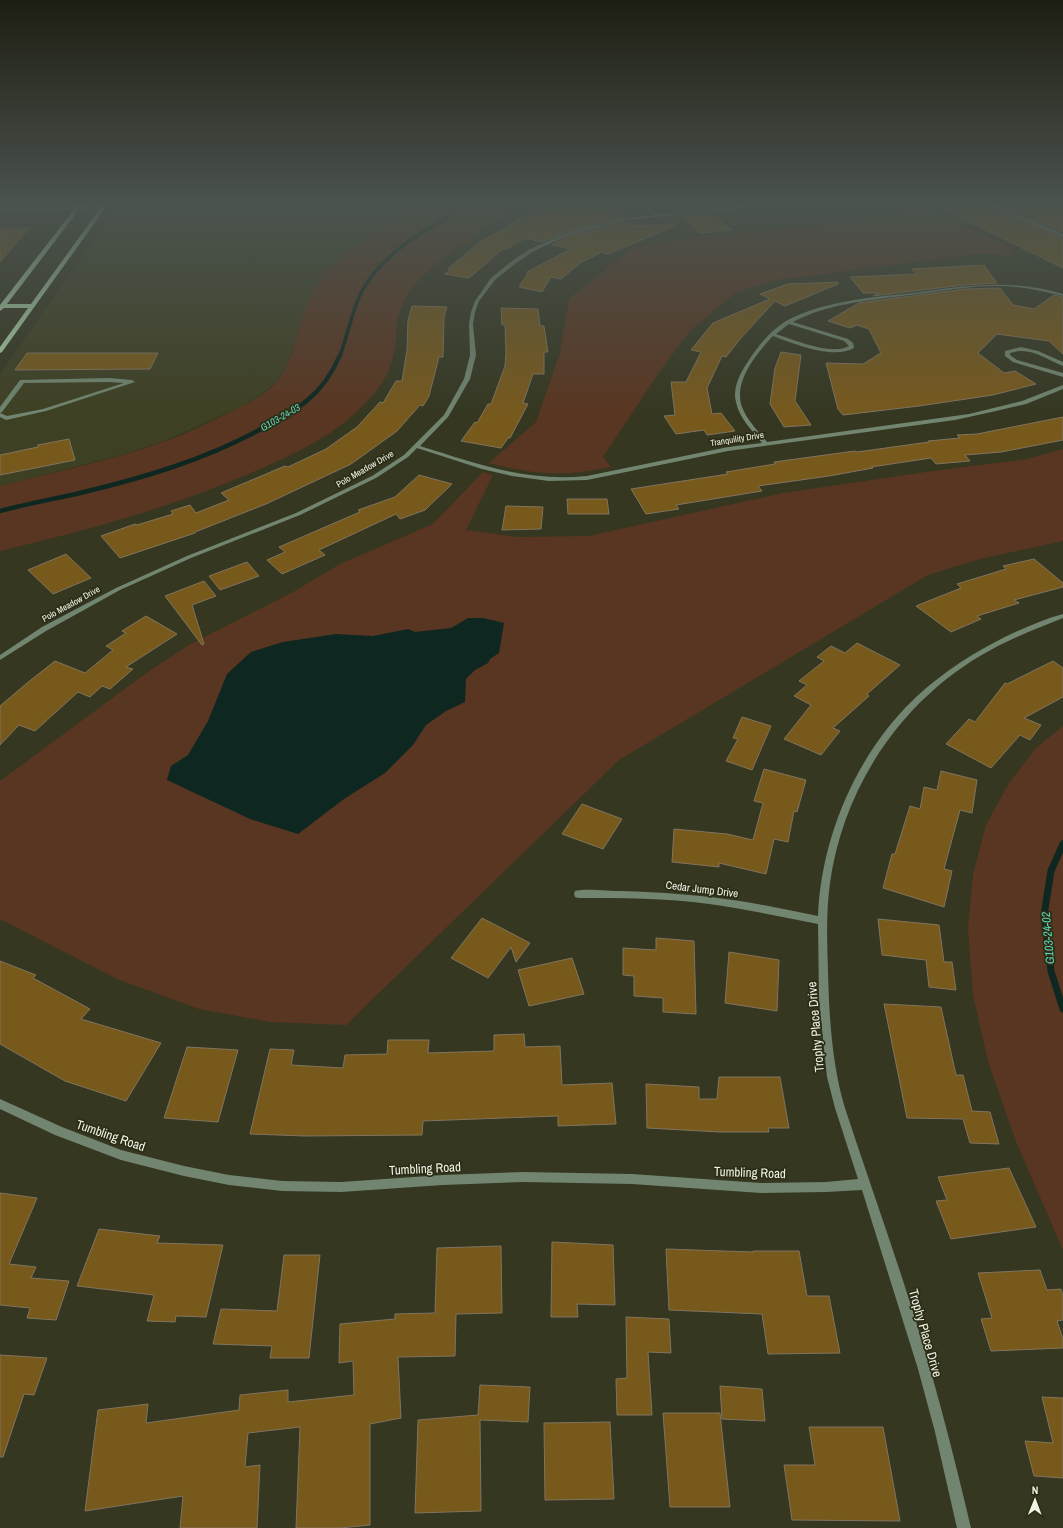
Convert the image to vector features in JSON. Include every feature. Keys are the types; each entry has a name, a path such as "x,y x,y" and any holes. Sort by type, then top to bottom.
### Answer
{"main road":[{"path":"1,307 27,274"},
{"path":"0,351 55,274"},
{"path":"1,307 32,306"}],"street":[{"name":"Polo Meadow Drive","path":"0,658 44,629 118,589 189,557 298,514 374,477 406,456 446,416 467,379 473,355 471,324 473,312 484,291 493,279 499,274"},
{"path":"766,444 748,422 740,409 737,392 748,365 772,334 788,322 812,311 841,304 969,286 1016,286 1063,295"},
{"path":"772,334 840,352 849,350 852,347 846,340 788,322"},
{"path":"1063,364 1026,349 1014,349 1007,352 1008,356 1015,361 1063,375"},
{"path":"0,410 22,381 109,380 132,382 44,410 6,418 0,415"},
{"name":"Tranquility Drive","path":"415,446 509,474 545,479 566,480 608,474 688,456 989,412 1050,394 1063,387"},
{"name":"Trophy Place Drive","path":"964,1528 949,1456 901,1293 834,1086 824,1003 822,921 827,873 838,827 853,792 870,757 894,724 938,681 967,660 1011,636 1040,623 1063,616"},
{"name":"Cedar Jump Drive","path":"578,894 635,894 680,897 728,903 822,921"},
{"name":"Tumbling Road","path":"0,1104 58,1131 121,1155 184,1171 229,1180 282,1186 341,1187 443,1180 524,1177 632,1179 761,1188 826,1187 865,1184"}],"shaded area":[{"path":"70,274 325,274 279,379 266,391 241,407 164,441 121,455 0,486 0,374"},
{"path":"326,274 426,274 407,295 398,317 395,349 388,372 380,386 358,411 319,440 290,456 229,482 165,506 99,526 0,551 0,486 102,461 163,442 227,414 262,395 274,385 285,370 306,307 319,282"},
{"path":"599,274 820,274 776,280 735,293 690,331 660,371 603,457 611,467 578,472 550,473 521,470 489,463 536,422 560,353 569,299"},
{"path":"1063,449 1063,541 980,559 928,575 619,760 346,1025 270,1022 199,1009 117,979 0,919 0,781 145,674 189,645 293,592 340,564 433,524 483,472 493,475 466,530 518,537 589,536 783,493 1027,459"},
{"path":"1063,726 1063,1250 1017,1144 989,1065 973,995 968,929 973,874 986,825 1009,783 1036,748"}],"water":[{"path":"468,618 483,618 504,623 499,653 490,659 488,663 475,670 466,679 465,702 446,711 426,725 413,745 385,773 344,799 298,834 250,819 167,780 171,766 188,755 208,721 227,674 251,652 283,642 336,634 373,636 408,629 415,632 451,628"}],"building":[{"path":"447,274 473,274 469,278"},
{"path":"527,274 567,274 561,279 551,277 542,292 519,287"},
{"path":"909,274 991,274 997,283 964,285 873,296 879,293 863,293 850,277"},
{"path":"838,282 838,284 785,306 775,301 741,338 726,357 722,356 707,388 712,414 721,413 735,431 707,435 704,430 676,434 664,416 675,415 671,382 686,382 701,352 691,350 713,323 770,299 760,294 788,284"},
{"path":"1000,288 1013,305 1034,309 1054,295 1063,297 1063,354 1049,341 997,334 978,353 1004,373 1015,371 1036,384 993,395 919,406 843,415 838,409 826,363 863,364 881,353 869,329 857,325 850,328 828,321 859,303 965,289"},
{"path":"412,306 447,307 444,317 443,357 439,357 429,396 423,406 420,405 397,431 351,464 266,504 195,533 120,558 101,536 135,524 137,525 173,514 171,511 190,505 196,513 229,500 221,493 285,466 288,467 326,449 357,427 380,402 383,403 396,381 402,381 407,350 408,320"},
{"path":"501,308 538,309 540,326 544,326 548,352 544,352 544,374 533,374 523,403 528,404 510,438 508,438 501,448 461,441 475,422 477,423 488,404 491,404 505,366 505,325 502,325"},
{"path":"781,352 801,355 795,401 811,425 784,427 770,404 775,368"},
{"path":"27,353 158,353 150,369 15,370"},
{"path":"1063,417 1063,440 1001,452 965,455 970,461 936,464 931,458 871,467 873,468 758,486 762,491 676,505 679,509 646,514 631,489 728,474 726,472 775,464 774,462 960,438 957,435 977,434"},
{"path":"69,439 75,460 0,475 0,455"},
{"path":"419,475 452,484 425,510 400,519 396,514 319,550 325,555 282,574 267,560 285,552 279,547 360,512 358,510 395,497"},
{"path":"567,499 607,499 609,514 568,514"},
{"path":"506,506 543,507 541,529 502,530"},
{"path":"66,554 91,578 53,594 28,570"},
{"path":"1034,559 1063,583 1063,587 1014,600 1019,603 977,616 981,619 951,632 916,606 961,588 957,584 1006,569 1003,566"},
{"path":"247,562 259,576 220,590 209,576"},
{"path":"204,581 216,596 192,605 204,644 202,645 165,596"},
{"path":"146,616 177,634 126,667 133,669 110,689 102,686 90,697 78,692 35,731 19,725 0,745 0,706 55,661 85,673 113,650 106,646 126,633 122,631"},
{"path":"857,643 900,665 867,694 869,696 833,728 840,731 821,755 784,739 811,705 794,696 807,685 799,681 824,661 817,657 831,646 845,653"},
{"path":"1053,661 1063,668 1063,697 1024,718 1041,725 1030,740 1020,735 991,768 946,744 969,719 975,722 1005,683 1007,684"},
{"path":"742,717 771,726 752,770 726,761 738,739 733,738"},
{"path":"764,769 806,780 797,812 794,811 788,842 774,839 766,874 719,863 719,867 672,862 674,829 727,834 753,840 763,803 754,801"},
{"path":"941,771 977,780 972,813 960,810 944,869 952,871 944,907 883,888 892,854 895,854 910,806 920,809 924,787 937,790"},
{"path":"582,804 622,819 603,849 562,834"},
{"path":"482,918 530,943 516,962 511,947 488,978 451,958"},
{"path":"878,919 939,925 944,962 952,962 956,990 929,987 926,960 882,955"},
{"path":"656,938 694,941 696,1014 663,1012 663,998 634,996 634,976 623,975 623,948 656,950"},
{"path":"729,952 779,960 777,1011 725,1003"},
{"path":"572,958 584,994 529,1006 518,970"},
{"path":"0,961 36,975 33,978 90,1009 81,1019 161,1043 126,1101 65,1081 0,1044"},
{"path":"884,1004 941,1007 956,1075 963,1075 972,1111 990,1112 999,1144 970,1143 963,1119 907,1118"},
{"path":"524,1034 525,1047 560,1046 562,1085 612,1083 616,1124 558,1126 558,1116 423,1121 422,1135 305,1136 250,1134 270,1049 294,1050 291,1065 343,1068 345,1055 387,1054 388,1040 429,1040 428,1053 494,1051 494,1035"},
{"path":"187,1047 238,1050 218,1122 164,1118"},
{"path":"719,1077 780,1077 789,1128 768,1128 769,1132 720,1132 647,1128 646,1084 699,1087 699,1099 717,1099"},
{"path":"1009,1168 1036,1227 951,1239 936,1201 947,1200 938,1177"},
{"path":"0,1193 37,1198 9,1264 36,1267 31,1278 69,1281 56,1320 27,1318 30,1308 0,1305"},
{"path":"99,1229 160,1236 157,1243 223,1245 206,1317 176,1316 175,1322 147,1321 154,1295 77,1286"},
{"path":"552,1242 613,1245 615,1305 577,1304 578,1317 551,1317"},
{"path":"501,1246 502,1313 456,1314 455,1356 398,1357 401,1418 370,1424 370,1525 340,1528 296,1528 300,1427 248,1433 245,1467 260,1465 257,1528 180,1528 183,1496 85,1511 98,1410 148,1404 146,1423 239,1410 240,1395 288,1390 288,1402 354,1395 353,1361 339,1363 340,1324 395,1319 395,1314 435,1313 437,1248"},
{"path":"666,1249 753,1252 799,1251 807,1296 829,1296 840,1353 768,1354 762,1314 669,1310"},
{"path":"284,1255 320,1255 309,1358 270,1358 272,1346 213,1344 221,1309 277,1311"},
{"path":"1040,1270 1047,1290 1061,1289 1063,1296 1063,1320 1057,1321 1063,1339 1063,1348 991,1351 981,1319 992,1318 978,1273"},
{"path":"626,1317 669,1319 671,1353 648,1352 652,1415 617,1415 616,1379 627,1378"},
{"path":"0,1355 47,1358 34,1395 24,1394 3,1457 0,1457"},
{"path":"480,1385 530,1387 528,1422 480,1420 481,1511 415,1513 418,1420 478,1415"},
{"path":"720,1386 762,1389 765,1421 722,1419"},
{"path":"1042,1397 1063,1398 1063,1478 1034,1476 1025,1441 1053,1443"},
{"path":"663,1413 720,1413 730,1507 670,1507"},
{"path":"610,1422 614,1499 545,1500 544,1423"},
{"path":"809,1427 883,1427 900,1521 792,1520 784,1465 815,1465"}],"waterway":[{"name":"G103-24-03","path":"339,358 358,299 373,274"},
{"name":"G103-24-03","path":"0,511 127,481 173,467 218,450 286,416 297,408 317,392 325,382 339,357"},
{"name":"G103-24-02","path":"1063,844 1051,871 1044,915 1051,971 1063,1009"}]}
